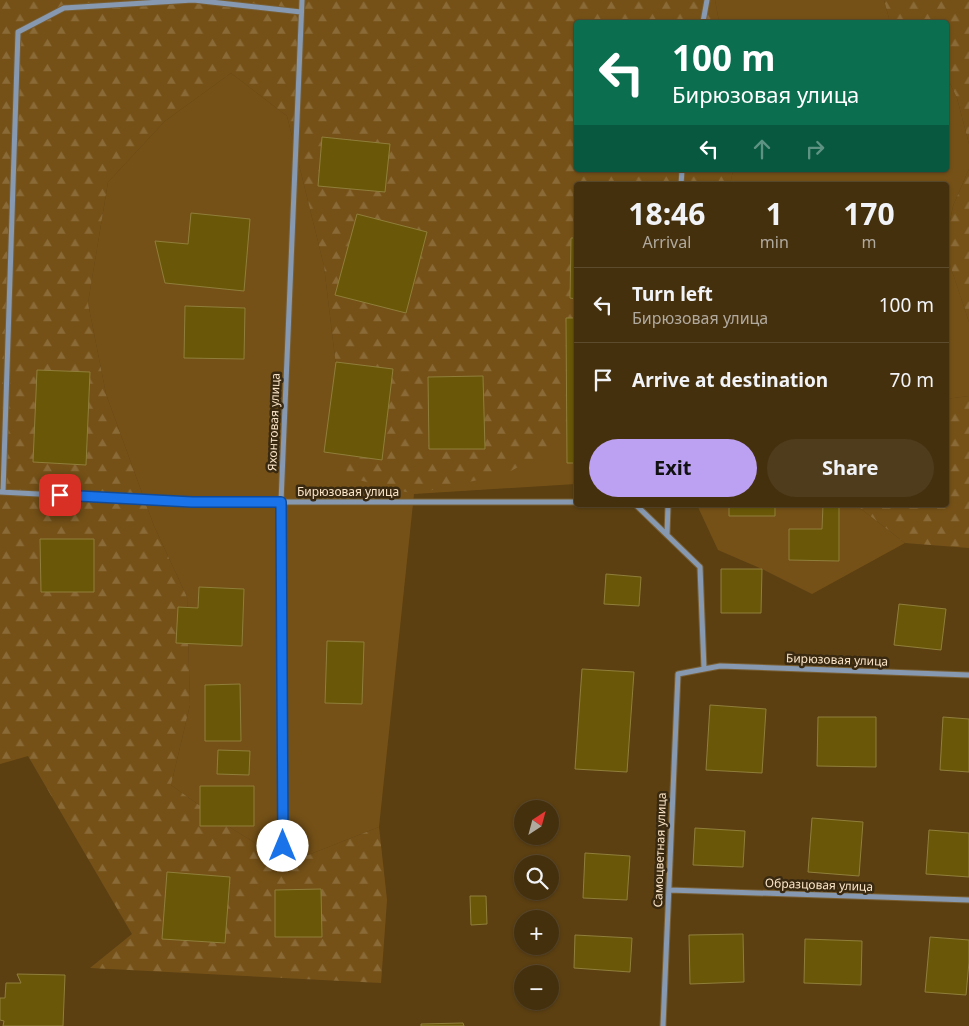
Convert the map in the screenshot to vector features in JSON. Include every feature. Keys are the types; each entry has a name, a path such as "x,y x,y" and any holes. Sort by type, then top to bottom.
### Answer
{"street":[{"path":"1,492 18,32 64,8 193,0 301,12"},
{"name":"Яхонтовая улица","path":"283,846 281,502 302,0"},
{"path":"703,20 707,0"},
{"name":"Бирюзовая улица","path":"1,492 192,502 574,502"},
{"path":"638,507 700,567 704,669"},
{"path":"667,535 668,507"},
{"name":"Бирюзовая улица","path":"678,674 720,666 969,675"},
{"name":"Самоцветная улица","path":"663,1026 678,674"},
{"name":"Образцовая улица","path":"669,890 969,900"}],"green space":[{"path":"0,0 715,0 719,20 574,20 574,172 733,172 731,182 574,182 574,435 569,440 505,474 414,494 347,477 342,416 324,266 287,116 231,73 165,121 108,182 88,303 106,394 154,526 187,597 190,705 171,785 234,830 288,863 379,827 387,900 381,983 90,968 132,934 28,756 0,764"},
{"path":"715,0 884,0 889,20 719,20"},
{"path":"884,0 969,0 969,144 957,98 949,81 949,20 889,20"},
{"path":"231,73 287,116 324,266 342,416 569,440 574,435 574,484 414,494 379,827 288,863 234,830 171,785 190,705 187,597 154,526 106,394 88,303 108,182 165,121"},
{"path":"949,81 957,98 969,144 969,169 953,206 949,227 949,182 731,182 733,172 949,172"},
{"path":"969,169 969,322 949,262 949,227 953,206"},
{"path":"949,262 969,322 969,396 949,399"},
{"path":"969,396 969,548 905,543 859,507 949,507 949,399"},
{"path":"698,507 859,507 905,543 812,594 718,550"}],"building":[{"path":"322,137 390,144 385,192 318,186"},
{"path":"191,213 250,219 244,291 165,283 155,241 188,244"},
{"path":"357,214 427,232 406,313 335,295"},
{"path":"571,238 574,238 574,299 570,298"},
{"path":"185,306 245,308 244,359 184,358"},
{"path":"566,318 574,318 574,463 567,463"},
{"path":"336,362 393,369 382,460 324,452"},
{"path":"37,370 90,372 86,465 33,462"},
{"path":"483,376 485,449 429,449 428,377"},
{"path":"729,507 775,507 775,516 729,516"},
{"path":"823,507 839,507 839,561 789,560 789,529 822,529"},
{"path":"40,539 94,539 94,592 41,592"},
{"path":"721,569 762,569 761,613 721,613"},
{"path":"606,574 641,577 639,606 604,604"},
{"path":"199,587 244,589 242,646 176,643 178,607 198,608"},
{"path":"899,604 946,609 941,650 894,645"},
{"path":"327,641 364,642 362,704 325,703"},
{"path":"582,669 634,672 627,772 575,769"},
{"path":"240,684 241,741 205,741 205,685"},
{"path":"710,705 766,709 762,773 706,770"},
{"path":"818,717 876,717 876,767 817,766"},
{"path":"943,717 969,719 969,772 940,770"},
{"path":"218,750 250,751 249,775 217,774"},
{"path":"200,786 254,786 254,826 200,826"},
{"path":"812,818 863,822 859,876 808,872"},
{"path":"695,828 745,831 743,867 693,865"},
{"path":"929,830 969,833 969,877 926,874"},
{"path":"585,853 630,856 627,900 583,898"},
{"path":"167,872 230,877 225,943 162,939"},
{"path":"321,889 322,937 275,937 275,890"},
{"path":"470,896 486,896 487,924 471,925"},
{"path":"743,934 744,982 690,984 689,935"},
{"path":"575,935 632,938 630,972 574,968"},
{"path":"930,937 969,940 966,995 925,992"},
{"path":"805,939 862,941 861,985 804,983"},
{"path":"17,974 65,975 63,1026 3,1026 4,1021 0,1020 0,998 5,998 6,983 21,983"},
{"path":"463,1023 464,1026 421,1026 421,1024"}],"route":[{"path":"60,495 192,502 281,502 283,846"}]}
